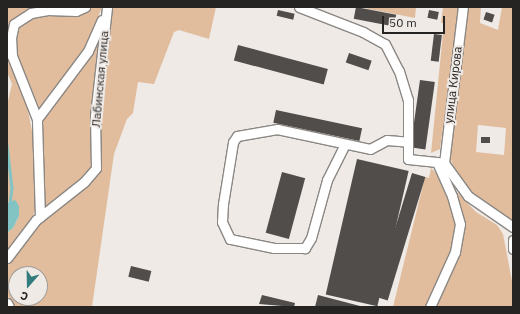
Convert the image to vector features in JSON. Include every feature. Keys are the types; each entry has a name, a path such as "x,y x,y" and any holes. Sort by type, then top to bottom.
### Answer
{"street":[{"path":"40,216 38,119 12,56 11,38 14,24 31,13 48,10 76,11 86,7"},
{"path":"299,7 363,32 385,44 399,71 408,100 408,158 440,162 468,196 513,227"},
{"name":"улица Кирова","path":"440,162 463,7"},
{"path":"38,119 88,51 106,10"},
{"name":"Лабинская улица","path":"7,258 40,216 84,182 96,168 95,116 106,10"},
{"path":"345,144 327,180 311,238 305,248 274,248 230,239 222,222 223,204 233,142 236,136 277,129 370,149 387,140 408,142"},
{"path":"430,307 455,252 460,224 440,162"},
{"path":"513,240 513,249"},
{"path":"7,302 9,307"}],"shaded area":[{"path":"7,7 48,7 12,22 9,58 27,106 34,141 36,207 32,219 7,254 7,233 13,228 19,216 19,206 11,201 7,203 7,105 12,84 7,72"},
{"path":"90,7 102,7 85,50 40,109 15,52 13,35 18,22 27,18"},
{"path":"110,7 216,7 209,39 179,30 174,32 154,84 138,82 133,113 127,119 114,154 92,307 13,307 48,306 48,266 8,266 8,296 7,265 47,214 76,194 99,170 97,116"},
{"path":"359,7 416,7 415,18"},
{"path":"443,7 460,7 440,149 431,153 444,23 441,23"},
{"path":"467,7 481,7 480,23 498,30 502,7 513,7 513,224 476,198 456,176 450,156","holes":["478,125 506,128 504,155 476,152"]},
{"path":"100,36 91,169 78,184 41,210 40,125 44,114"},
{"path":"431,168 438,175 447,195 455,224 451,251 427,307 393,307 425,177 429,178"},
{"path":"457,192 476,212 497,225 503,234 513,286 513,307 433,307 458,253"}],"water":[{"path":"15,200 19,206 19,216 13,228 7,233 7,203"}],"building":[{"path":"356,7 396,15 394,27 354,19"},
{"path":"278,10 295,14 293,20 277,16"},
{"path":"429,10 439,12 437,20 427,18"},
{"path":"486,12 495,15 492,22 484,20"},
{"path":"434,34 442,35 439,62 431,61"},
{"path":"238,45 328,69 324,85 234,60"},
{"path":"349,53 372,61 368,70 346,62"},
{"path":"420,80 435,82 425,149 411,147"},
{"path":"276,110 362,128 359,141 273,123"},
{"path":"481,137 490,137 490,143 481,143"},
{"path":"357,159 409,171 377,306 326,294"},
{"path":"282,172 305,178 289,239 266,233"},
{"path":"412,173 425,177 388,300 374,296"},
{"path":"131,266 151,271 149,282 128,277"},
{"path":"262,295 295,303 294,307 259,304"},
{"path":"318,295 360,306 360,307 315,307"}],"waterway":[{"path":"7,145 12,188 10,205 7,208"}]}
